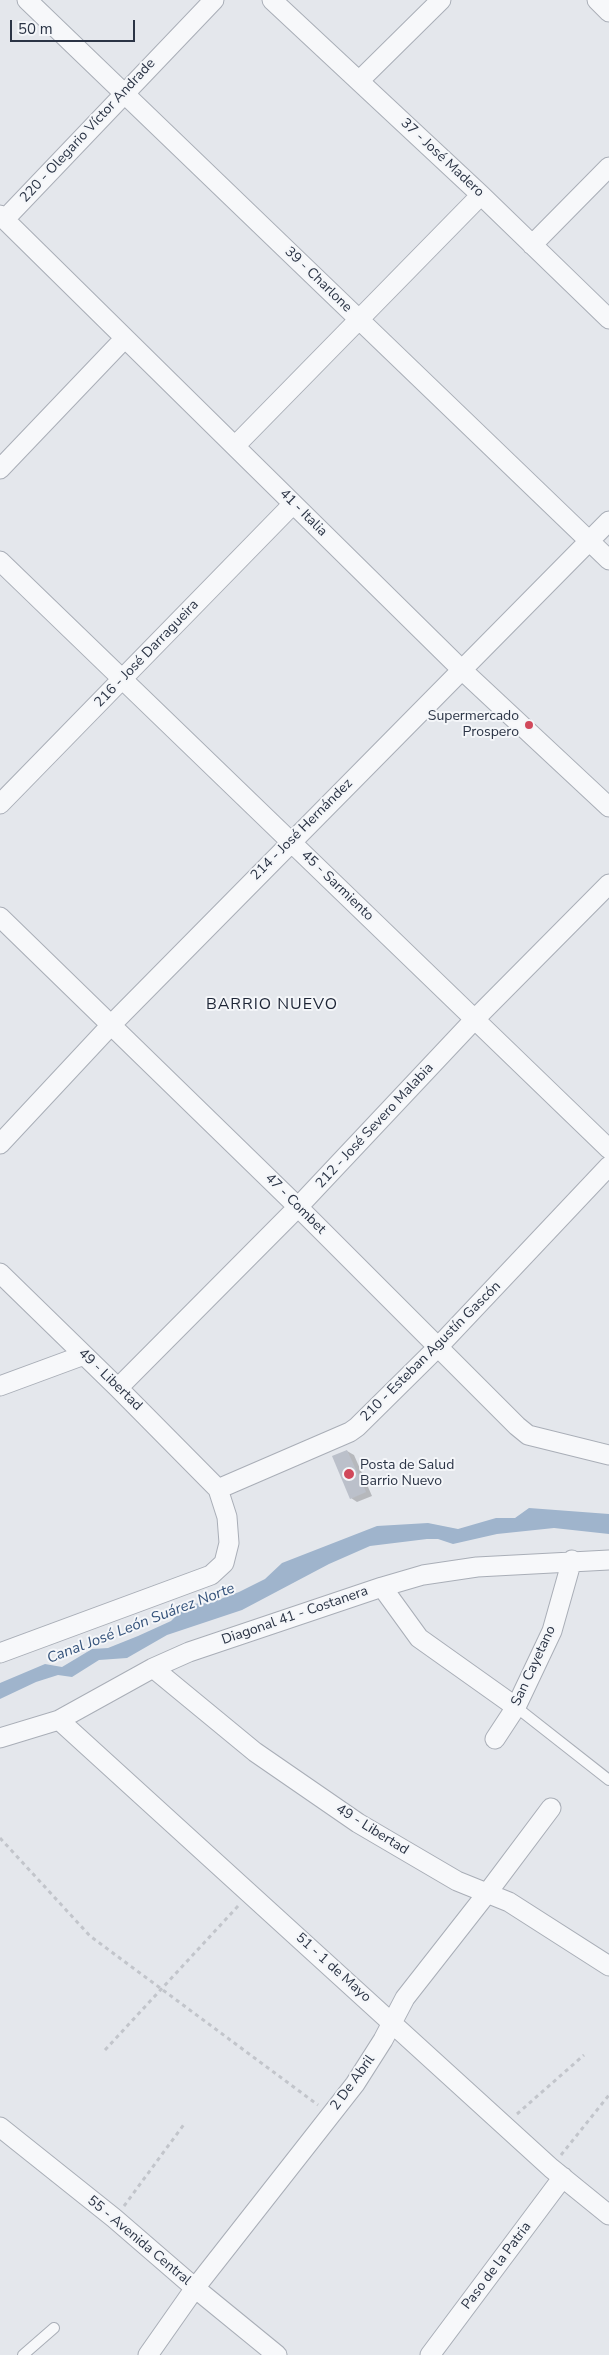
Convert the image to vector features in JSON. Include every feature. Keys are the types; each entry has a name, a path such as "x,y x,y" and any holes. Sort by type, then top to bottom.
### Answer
{"street":[{"name":"39 - Charlone","path":"27,0 609,560"},
{"name":"220 - Olegario Víctor Andrade","path":"2,217 214,0"},
{"name":"37 - José Madero","path":"272,0 481,194 609,319"},
{"path":"359,81 441,0"},
{"path":"597,0 609,12"},
{"path":"532,244 609,167"},
{"path":"235,446 481,194"},
{"name":"41 - Italia","path":"2,217 461,669 609,808"},
{"path":"0,469 125,338"},
{"name":"216 - José Darragueira","path":"0,804 293,504"},
{"name":"214 - José Hernández","path":"0,1144 112,1024 609,521"},
{"name":"45 - Sarmiento","path":"0,561 609,1149"},
{"name":"212 - José Severo Malabia","path":"118,1388 298,1207 474,1020 609,884"},
{"name":"47 - Combet","path":"0,917 298,1207 517,1426 528,1435 609,1455"},
{"name":"210 - Esteban Agustín Gascón","path":"218,1489 350,1432 439,1346 609,1166"},
{"name":"49 - Libertad","path":"0,1273 218,1489"},
{"path":"0,1386 84,1355"},
{"path":"0,1653 211,1575 224,1563 229,1543 227,1517 218,1489"},
{"name":"Diagonal 41 - Costanera","path":"0,1738 59,1720 153,1668 189,1652 423,1575 477,1567 572,1560 609,1560"},
{"name":"San Cayetano","path":"495,1739 516,1707 552,1631 572,1560"},
{"path":"382,1587 419,1638 516,1707"},
{"name":"49 - Libertad","path":"153,1668 255,1752 358,1823 458,1881 510,1902 609,1966"},
{"name":"51 - 1 de Mayo","path":"59,1720 557,2172 609,2214"},
{"name":"2 De Abril","path":"148,2355 195,2288 354,2084 383,2040 405,1998 551,1808"},
{"name":"55 - Avenida Central","path":"0,2127 114,2218 277,2355"},
{"name":"Paso de la Patria","path":"430,2355 557,2172"}],"lane":[{"path":"516,1707 609,1780"},
{"path":"23,2355 54,2328"}],"path":[{"path":"0,1838 90,1936 330,2114"},
{"path":"105,2050 250,1894"},
{"path":"506,2124 584,2055"},
{"path":"557,2172 609,2095"},
{"path":"114,2218 185,2123"}],"water":[{"path":"529,1508 609,1514 609,1534 554,1528 497,1534 453,1544 438,1539 427,1539 370,1546 329,1564 242,1610 167,1635 127,1658 99,1660 72,1677 58,1675 36,1682 0,1699 0,1683 45,1664 62,1667 92,1649 108,1648 138,1636 171,1621 188,1604 210,1603 239,1592 265,1579 282,1563 377,1526 428,1523 458,1529 496,1518 515,1518"}],"building":[{"name":"Posta de Salud Barrio Nuevo","path":"347,1450 366,1492 350,1499 332,1456"}],"place":[{"name":"Supermercado Prospero","path":"529,725"},
{"name":"Posta de Salud Barrio Nuevo","path":"349,1474"}],"district":[{"name":"BARRIO NUEVO","path":"272,1005"}],"water label":[{"name":"Canal José León Suárez Norte","path":"141,1624"}]}
